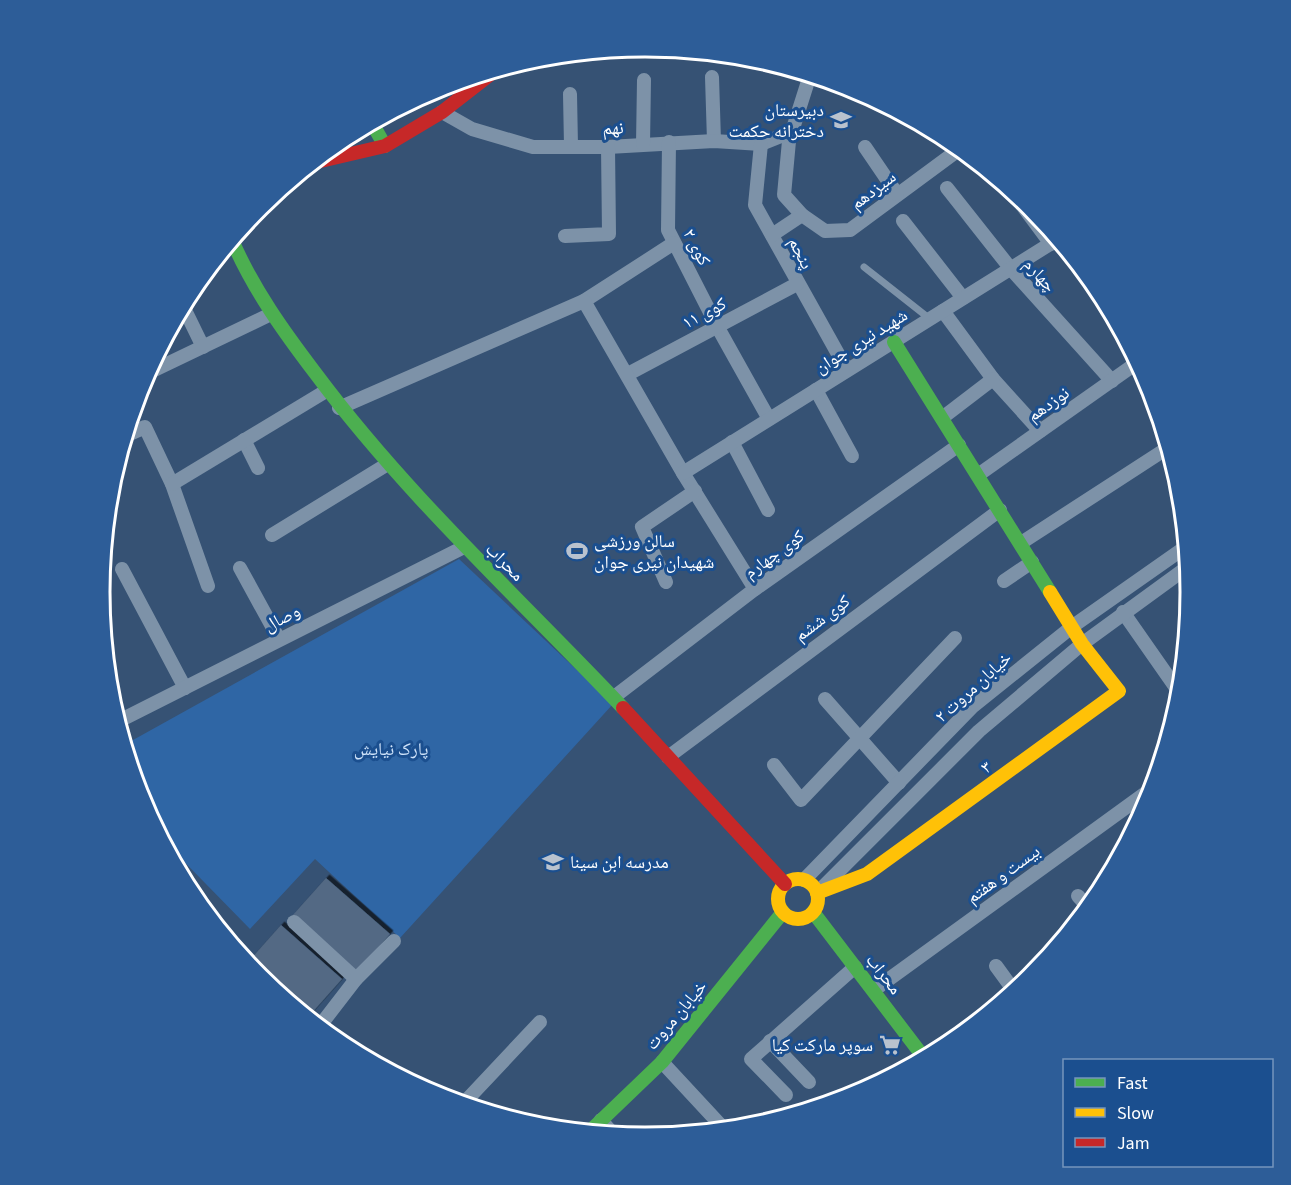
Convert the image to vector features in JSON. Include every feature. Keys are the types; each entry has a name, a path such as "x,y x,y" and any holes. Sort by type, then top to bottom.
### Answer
{"street":[{"path":"712,77 714,141"},
{"path":"643,144 644,80"},
{"path":"772,235 802,215 784,195 791,132 808,82"},
{"path":"333,158 386,146 442,112 479,83"},
{"path":"570,94 571,146"},
{"name":"نهم","path":"442,112 472,129 533,147 608,147 714,141 761,144 791,132"},
{"path":"376,130 386,146"},
{"name":"کوی ۲","path":"669,142 668,230 717,326 769,419"},
{"name":"پنجم","path":"761,144 755,205 797,284 848,370"},
{"path":"566,236 609,234 608,147"},
{"path":"865,147 897,194"},
{"name":"سیزدهم","path":"802,215 825,231 850,230 952,154"},
{"name":"چهارم","path":"947,188 1011,269 1112,381"},
{"path":"903,221 963,298"},
{"path":"339,408 584,301 674,243"},
{"name":"شهید نیری جوان","path":"683,473 1051,243"},
{"name":"محراب","path":"235,249 271,314 326,391 386,465 464,547 614,697 785,884"},
{"name":"کوی ۱۱","path":"628,374 797,284"},
{"path":"584,301 683,473 755,589"},
{"path":"943,311 993,379 1040,431"},
{"path":"160,367 271,314"},
{"path":"188,315 203,346"},
{"path":"894,342 1082,644"},
{"name":"نوزدهم","path":"978,475 1131,367"},
{"path":"942,418 993,379"},
{"path":"816,390 852,456"},
{"path":"172,484 326,391"},
{"path":"135,432 145,427 172,484 208,586"},
{"path":"244,440 258,468"},
{"path":"732,442 768,510"},
{"name":"کوی چهارم","path":"614,697 755,589 959,445"},
{"path":"1021,543 1162,451"},
{"path":"272,535 386,465"},
{"path":"666,582 642,526 695,491"},
{"name":"کوی ششم","path":"668,757 1000,510"},
{"name":"وصال","path":"125,719 464,547"},
{"name":"خیابان مروت ۲","path":"804,880 972,707 1072,626 1179,551"},
{"path":"1004,581 1032,562"},
{"path":"240,568 279,639"},
{"path":"122,569 185,688"},
{"name":"خیابان مروت ۲","path":"817,893 979,731 1082,644 1180,572"},
{"path":"1123,612 1173,683"},
{"path":"774,765 801,800 955,638"},
{"name":"۳","path":"817,893 867,874 1119,691 1082,644"},
{"path":"825,699 899,783"},
{"name":"بیست و هفتم","path":"874,990 1140,797"},
{"path":"804,880 817,893 817,906 813,912 802,919 795,919 783,912 778,901 785,884 804,880"},
{"path":"1078,896 1083,901"},
{"name":"خیابان مروت","path":"596,1125 662,1062 783,912"},
{"name":"محراب","path":"813,912 919,1052"},
{"path":"294,922 356,979"},
{"path":"324,1020 356,979 394,941"},
{"path":"996,966 1010,985"},
{"path":"786,1095 751,1059 855,967"},
{"path":"468,1098 540,1022"},
{"path":"770,1041 809,1082"},
{"path":"662,1062 718,1123"},
{"path":"601,1120 607,1127"}],"lane":[{"path":"864,267 930,319"}],"green space":[{"name":"پارک نیایش","path":"459,559 613,704 400,938 315,859 250,929 181,859 151,797 131,741"}],"building":[{"path":"326,878 390,934 356,973 292,916"},
{"path":"281,925 342,979 313,1012 292,995 253,956"}],"traffic: fast":[{"path":"376,130 385,146"},
{"path":"236,248 249,276 270,310 351,419 465,546 623,708"},
{"path":"894,342 1050,592"},
{"path":"596,1125 662,1062 783,912"},
{"path":"813,912 920,1052"}],"traffic: slow":[{"path":"817,893 867,874 1119,691 1082,644 1050,592"},
{"path":"798,879 812,885 818,899 812,913 798,919 784,913 778,899 784,885 798,879"}],"traffic: jam":[{"path":"333,158 385,146 442,112 479,83"},
{"path":"623,708 785,884"}],"place":[{"name":"دبیرستان دخترانه حکمت","path":"841,120"},
{"name":"سالن ورزشی شهیدان نیری جوان","path":"577,551"},
{"name":"مدرسه ابن سینا","path":"553,862"},
{"name":"سوپر مارکت کیا","path":"890,1045"}]}
